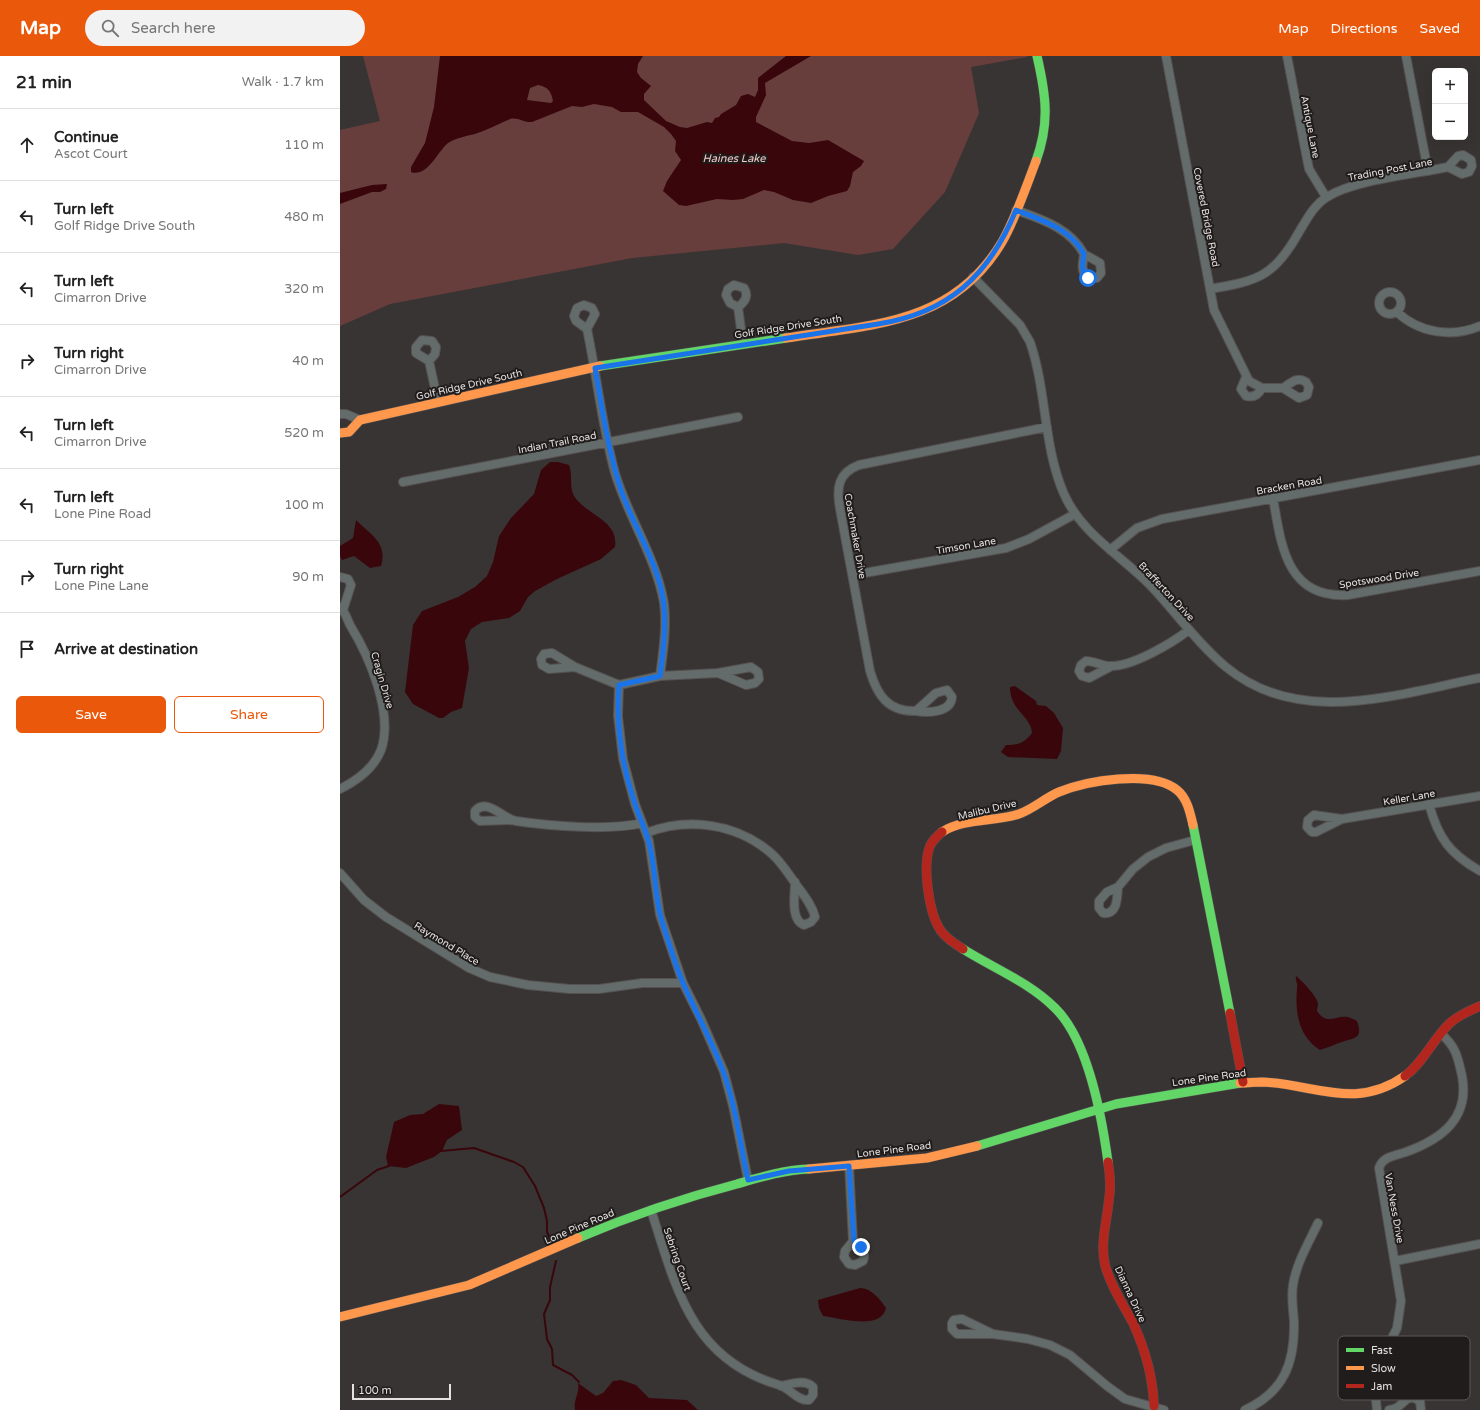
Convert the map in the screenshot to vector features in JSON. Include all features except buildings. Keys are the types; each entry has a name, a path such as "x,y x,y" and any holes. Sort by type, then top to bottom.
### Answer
{"street":[{"name":"Golf Ridge Drive South","path":"340,433 349,432 360,420 438,402 595,368 878,324 913,316 946,300 973,277 996,252 1016,210 1039,154 1044,137 1046,99 1037,56"},
{"name":"Covered Bridge Road","path":"1166,56 1210,289 1218,318 1246,377 1241,389 1246,396 1253,397 1262,388 1283,388"},
{"name":"Antique Lane","path":"1287,56 1309,169 1326,197"},
{"path":"1406,56 1428,171"},
{"name":"Trading Post Lane","path":"1210,289 1250,281 1272,269 1287,253 1312,212 1326,197 1347,187 1448,167"},
{"path":"1016,210 1060,229 1076,241 1084,254"},
{"name":"Brafferton Drive","path":"973,277 1027,335 1034,358 1058,479 1063,493 1075,514 1093,535 1156,591 1189,630 1219,662 1239,676 1264,690 1301,701 1343,703 1480,678"},
{"path":"738,307 743,344"},
{"path":"1397,312 1408,322 1418,328 1430,331 1458,331 1480,326"},
{"path":"587,329 609,442 621,490 654,567 662,595 664,627 660,676"},
{"path":"428,361 438,402"},
{"path":"1246,377 1252,383 1262,388"},
{"path":"340,414 346,414 360,420"},
{"name":"Indian Trail Road","path":"403,482 738,418"},
{"name":"Coachmaker Drive","path":"916,711 904,711 890,706 880,696 876,689 870,671 838,493 839,482 846,472 866,463 1047,428"},
{"name":"Bracken Road","path":"1110,550 1127,534 1149,523 1176,516 1480,460"},
{"name":"Spotswood Drive","path":"1273,498 1282,546 1287,562 1299,579 1322,593 1336,595 1352,594 1480,571"},
{"name":"Timson Lane","path":"853,575 1006,548 1029,539 1075,514"},
{"name":"Cragin Drive","path":"340,577 348,579 352,586 342,608 370,664 382,707 384,736 381,750 372,763 359,777 340,789"},
{"path":"1110,666 1156,652 1189,630"},
{"path":"575,667 619,685 660,676 718,673"},
{"path":"619,685 618,712 622,753 630,789 651,850 658,905 683,983 701,1019 726,1078 748,1180"},
{"name":"Malibu Drive","path":"1097,1109 1082,1050 1071,1027 1058,1010 1046,998 953,943 940,929 934,912 928,883 927,866 929,847 939,835 951,829 1019,814 1054,794 1073,787 1121,779 1158,782 1177,790 1187,804 1243,1082"},
{"name":"Keller Lane","path":"1342,819 1480,796"},
{"path":"1429,804 1437,829 1448,847 1458,857 1480,871"},
{"path":"513,820 556,825 608,826 642,823"},
{"path":"646,833 679,824 699,824 724,829 752,840 767,850 780,862 795,882 814,913 813,920 804,925 800,924 797,918 795,882"},
{"path":"1118,887 1133,869 1148,857 1170,846 1195,840"},
{"name":"Raymond Place","path":"340,873 364,900 386,917 469,968 490,977 528,985 570,989 599,989 642,983 683,983"},
{"name":"Lone Pine Road","path":"340,1317 469,1285 606,1226 651,1210 748,1180 789,1171 910,1161 943,1155 1097,1109 1158,1096 1243,1082 1270,1083 1344,1095 1371,1092 1392,1085 1409,1073 1424,1057 1441,1034 1461,1015 1480,1006"},
{"name":"Van Ness Drive","path":"1393,1336 1400,1318 1400,1292 1378,1175 1380,1164 1384,1159 1416,1148 1438,1136 1454,1121 1463,1102 1463,1084 1455,1050 1451,1042 1441,1034"},
{"name":"Dianna Drive","path":"1097,1109 1108,1158 1110,1180 1103,1237 1104,1255 1108,1273 1140,1343 1152,1388 1154,1406"},
{"path":"849,1166 854,1241"},
{"name":"Sebring Court","path":"651,1210 675,1285 685,1307 700,1331 719,1352 742,1370 765,1381 782,1386"},
{"path":"1245,1410 1260,1402 1272,1393 1286,1374 1292,1353 1292,1292 1294,1279 1318,1223"},
{"path":"1394,1261 1479,1243"},
{"path":"993,1334 1032,1340 1058,1348 1079,1362 1118,1394 1132,1401 1164,1410"},
{"name":"Van Ness Drive","path":"1376,1400 1377,1410"},
{"path":"1389,1410 1400,1409 1406,1400"},
{"path":"1418,1400 1420,1401 1421,1410"}],"shaded area":[{"path":"363,56 1027,57 971,67 979,113 945,192 893,249 858,255 784,243 632,258 390,304 340,326 340,130 380,121"}],"water":[{"name":"Haines Lake","path":"440,56 643,56 638,64 637,72 641,78 651,86 644,94 644,100 666,121 680,127 687,128 707,122 712,123 715,118 719,117 721,114 736,105 741,96 748,94 755,97 758,90 758,78 786,56 811,56 765,83 766,95 756,117 756,122 792,141 809,143 828,140 864,161 861,166 853,172 850,186 847,191 828,196 811,203 793,200 774,192 764,190 743,199 717,199 686,206 679,205 663,191 667,181 681,160 675,151 676,141 671,134 664,127 638,112 621,112 612,107 594,104 582,107 572,106 532,122 510,119 475,134 461,137 448,143 427,168 417,173 411,172 411,167 425,143 434,107","holes":["538,85 547,88 553,101 551,103 527,100 530,88"]},
{"path":"387,184 386,189 380,192 372,192 340,204 340,193 372,185"},
{"path":"550,462 558,462 569,465 574,496 579,503 600,518 612,530 615,538 615,547 601,559 535,591 528,597 520,611 509,618 482,622 471,629 465,641 469,668 462,708 451,712 443,718 439,718 413,704 405,692 413,625 422,611 458,597 475,587 487,576 493,562 499,536 511,518 534,494 541,470"},
{"path":"356,520 377,540 380,545 383,558 381,566 370,568 354,556 342,560 340,556 340,546 353,538"},
{"path":"1015,686 1036,701 1037,705 1046,706 1054,713 1063,728 1061,751 1057,759 1008,757 1001,752 1006,745 1021,743 1032,733 1028,722 1013,702 1010,687"},
{"path":"1296,976 1315,997 1318,1004 1317,1011 1324,1018 1331,1019 1348,1017 1357,1021 1359,1027 1358,1035 1353,1039 1320,1050 1313,1044 1307,1038 1300,1023 1297,1006"},
{"path":"439,1104 459,1106 462,1130 447,1140 442,1151 434,1157 406,1168 388,1166 386,1157 394,1122 410,1115 423,1114"},
{"path":"860,1288 868,1290 881,1301 886,1308 883,1315 868,1321 823,1316 819,1308 818,1300"},
{"path":"621,1380 636,1385 649,1398 687,1400 698,1410 575,1410 578,1383 596,1396 603,1393 613,1381"}],"waterway":[{"path":"441,1151 474,1148 514,1162 523,1167 535,1186 544,1208 547,1221 547,1232 552,1243"},
{"path":"340,1197 377,1170 389,1166"},
{"path":"556,1261 550,1287 550,1300 544,1314 547,1339 552,1349 553,1365 572,1375 579,1382"}],"traffic: fast":[{"path":"1036,161 1045,121 1043,84 1037,56"},
{"path":"600,366 786,338"},
{"path":"1193,825 1230,1013"},
{"path":"963,949 1034,990 1055,1008 1067,1022 1085,1059 1092,1080 1102,1124 1108,1162"},
{"path":"977,1146 1116,1104 1240,1083"},
{"path":"578,1238 637,1215 697,1195 773,1174 809,1169"}],"traffic: slow":[{"path":"786,338 878,324 907,316 934,305 959,290 982,269 1002,242 1016,214 1036,161"},
{"path":"340,433 349,432 360,420 600,366"},
{"path":"942,832 960,824 1019,814 1054,794 1071,788 1085,784 1119,779 1152,780 1166,784 1177,790 1186,801 1193,825"},
{"path":"1240,1083 1262,1082 1335,1093 1352,1094 1369,1092 1387,1086 1405,1076"},
{"path":"809,1169 927,1158 977,1146"},
{"path":"340,1317 469,1285 578,1238"}],"traffic: jam":[{"path":"942,832 931,844 928,855 927,877 930,902 941,931 963,949"},
{"path":"1405,1076 1418,1064 1438,1036 1450,1023 1461,1015 1480,1006"},
{"path":"1230,1013 1243,1082"},
{"path":"1108,1162 1110,1190 1103,1248 1105,1265 1114,1288 1133,1323 1141,1343 1148,1364 1154,1406"}],"route":[{"path":"861,1247 854,1241 849,1166 789,1171 748,1180 733,1106 724,1072 713,1045 683,983 660,915 649,841 634,804 623,759 618,716 618,696 619,685 660,676 664,627 664,605 659,581 654,567 627,508 615,472 595,368 878,324 913,316 928,310 955,294 981,270 996,252 1016,210 1060,229 1073,238 1080,246 1084,254 1082,269 1083,274 1088,278"}]}
